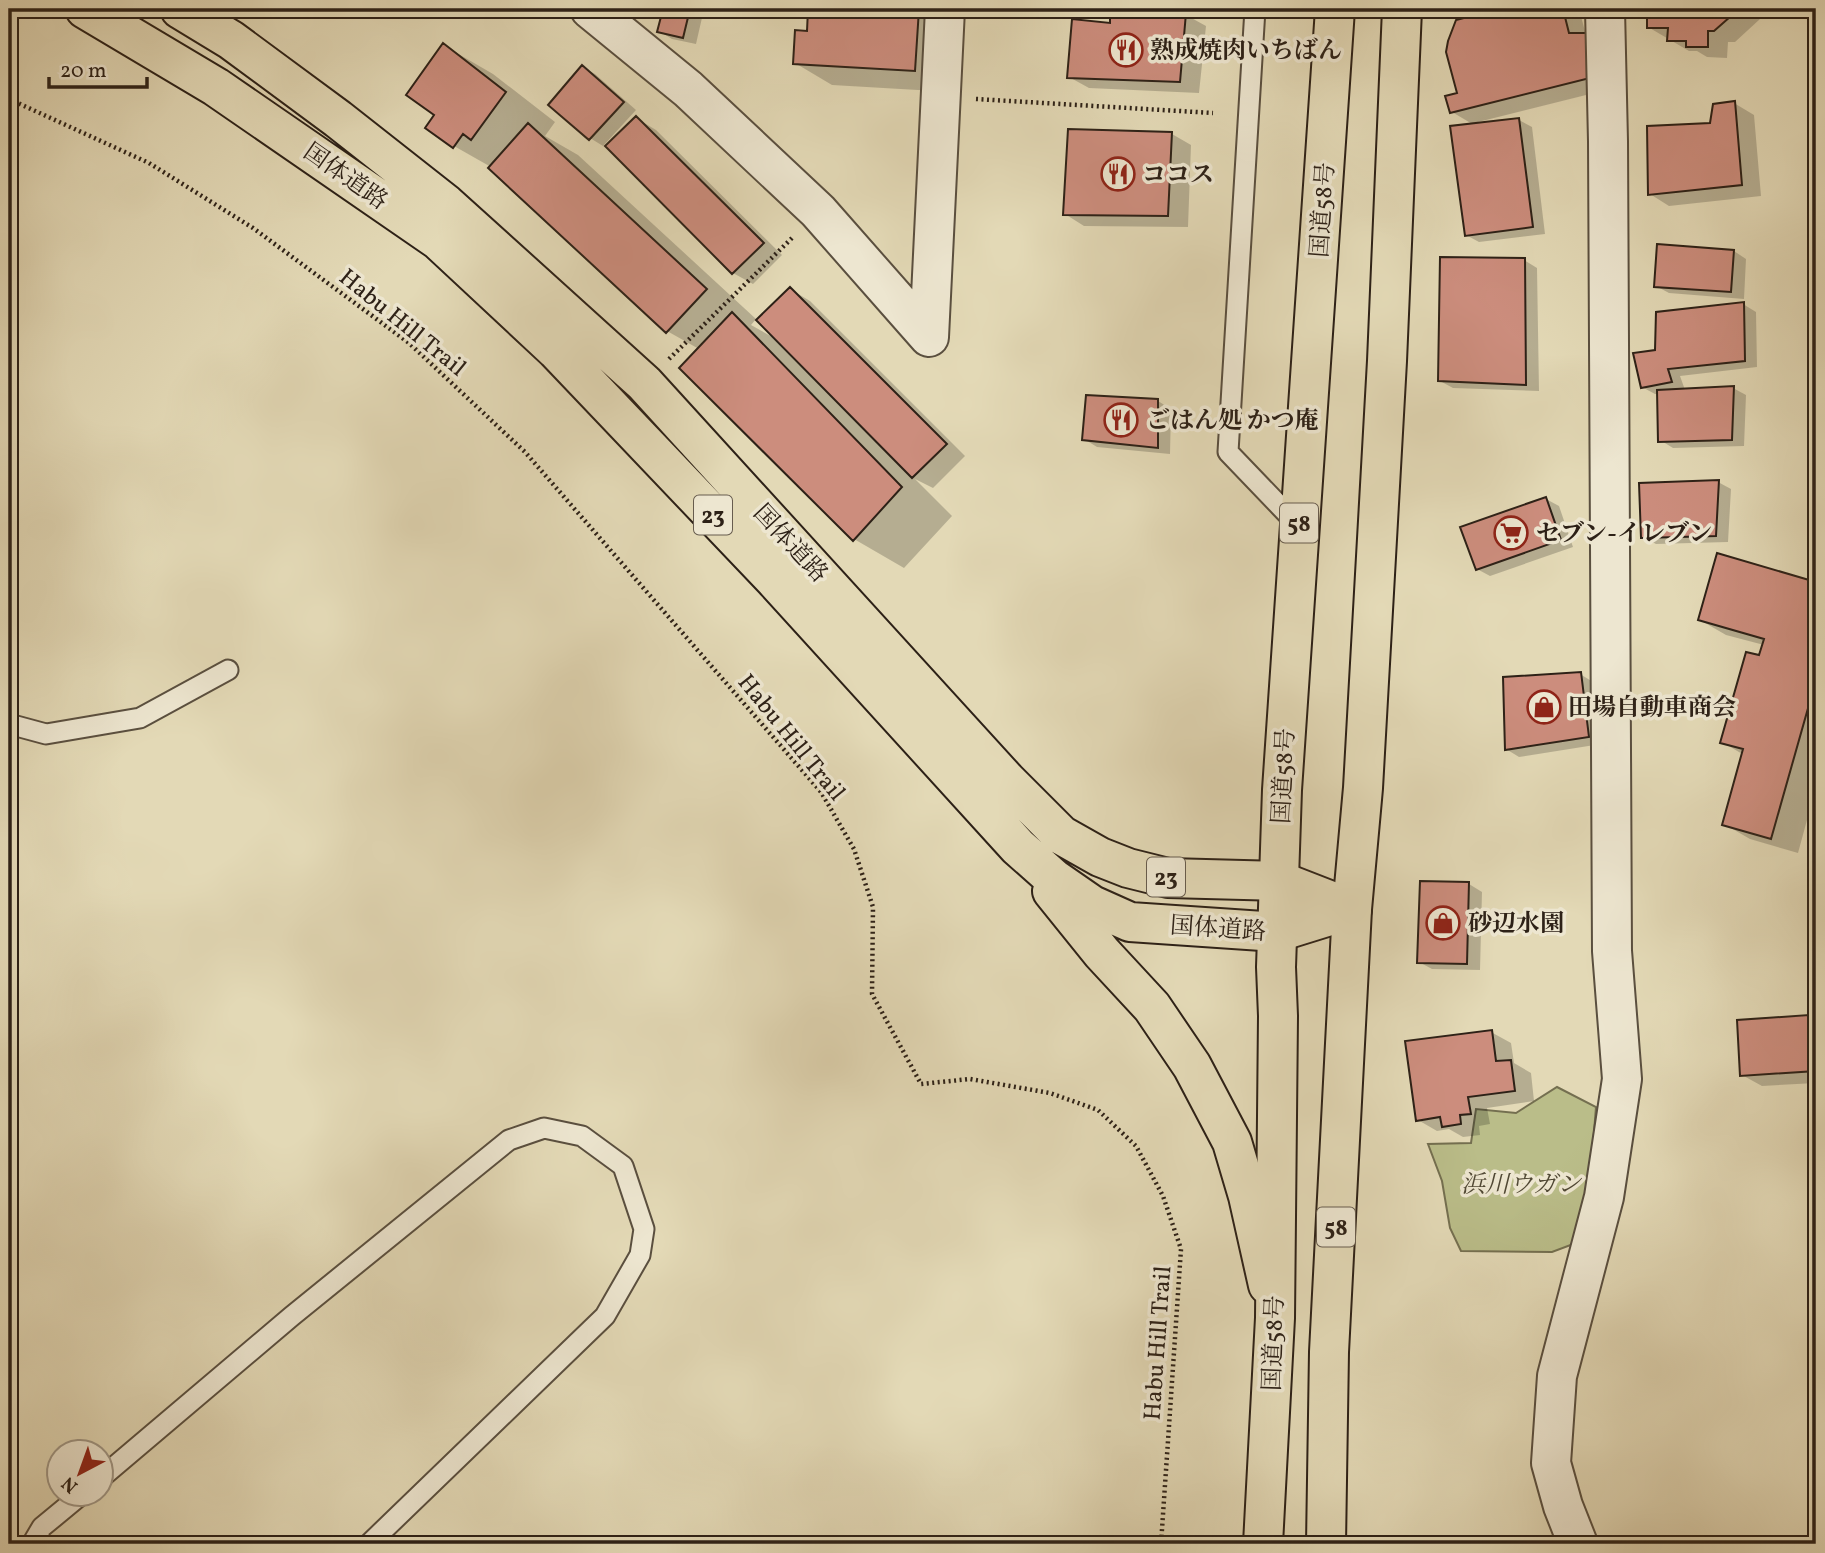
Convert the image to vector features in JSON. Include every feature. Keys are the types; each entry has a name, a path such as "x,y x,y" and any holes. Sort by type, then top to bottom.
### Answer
{"main road":[{"name":"国体道路","path":"85,9 216,87 438,240 556,350 775,580 1018,846 1053,878 1092,905 1130,922 1278,932 1352,909"},
{"name":"国体道路","path":"180,9 231,40 446,204 644,383 1006,780 1061,835 1109,861 1128,868 1168,878 1280,881 1352,909"},
{"name":"国道58号","path":"1263,1544 1275,1318 1278,932 1282,790 1335,9"},
{"name":"58","path":"1326,1544 1329,1352 1352,909 1363,788 1386,374 1402,9"},
{"path":"1018,846 1102,953 1152,1007 1192,1066 1232,1142 1248,1196 1275,1318"}],"street":[{"path":"590,9 632,23 688,89 818,211 929,337 945,9"},
{"path":"1578,1544 1563,1506 1551,1463 1557,1376 1604,1197 1622,1079 1612,951 1605,9"}],"lane":[{"path":"1255,9 1228,452 1299,526"},
{"path":"9,724 46,734 140,718 228,670"},
{"path":"116,1465 292,1316 509,1140 544,1128 582,1136 623,1167 644,1229 640,1255 605,1315 369,1544"},
{"path":"32,1544 42,1527 64,1508"}],"path":[{"path":"941,97 1213,113"},
{"name":"Habu Hill Trail","path":"9,99 149,163 253,228 409,343 525,452 821,792 854,849 873,907 872,994 921,1084 970,1079 1050,1093 1098,1110 1136,1146 1163,1196 1181,1249 1161,1544"},
{"path":"661,367 818,211"}],"green space":[{"name":"浜川ウガン","path":"1557,1087 1596,1107 1592,1157 1576,1243 1552,1252 1461,1251 1450,1228 1442,1181 1428,1144 1471,1143 1476,1109 1516,1113"}],"building":[{"path":"663,9 690,9 683,38 657,32"},
{"path":"808,9 919,9 915,71 793,64 795,30 807,31"},
{"name":"熟成焼肉いちばん","path":"1110,9 1186,13 1180,82 1067,78 1072,19 1110,23"},
{"path":"1499,9 1563,9 1569,33 1595,33 1594,77 1450,113 1445,96 1457,93 1446,52 1456,20"},
{"path":"1647,9 1739,9 1714,31 1708,31 1708,47 1686,47 1686,41 1667,41 1668,28 1647,28"},
{"path":"443,43 506,92 471,140 463,134 453,148 425,128 434,115 406,95"},
{"path":"582,65 624,102 589,140 548,105"},
{"path":"1735,101 1742,185 1648,195 1647,126 1710,123 1713,104"},
{"path":"636,116 764,243 732,274 605,146"},
{"path":"1519,118 1533,227 1465,236 1450,126"},
{"path":"528,123 707,289 666,333 488,168"},
{"name":"ココス","path":"1068,129 1172,132 1168,216 1063,215"},
{"path":"1657,244 1734,250 1731,292 1654,287"},
{"path":"1440,257 1525,258 1526,385 1438,381"},
{"path":"790,287 947,444 912,478 756,320"},
{"path":"1744,302 1745,361 1668,369 1672,382 1641,388 1633,353 1655,350 1656,312"},
{"path":"732,312 902,487 853,541 679,368"},
{"path":"1734,386 1732,440 1658,442 1657,390"},
{"name":"ごはん処 かつ庵","path":"1086,395 1158,399 1158,448 1082,440"},
{"path":"1719,480 1716,536 1641,538 1639,483"},
{"name":"セブン-イレブン","path":"1546,497 1561,540 1476,570 1460,527"},
{"path":"1717,553 1816,582 1816,680 1771,839 1722,825 1743,749 1720,743 1746,652 1759,655 1764,639 1698,620"},
{"name":"田場自動車商会","path":"1581,672 1589,737 1505,750 1503,677"},
{"name":"砂辺水園","path":"1420,881 1469,882 1467,964 1417,963"},
{"path":"1809,1015 1810,1041 1816,1041 1816,1071 1740,1076 1737,1020"},
{"path":"1492,1030 1496,1061 1511,1060 1515,1091 1468,1097 1471,1114 1460,1115 1461,1124 1442,1127 1440,1117 1416,1121 1405,1041"}],"place":[{"name":"熟成焼肉いちばん","path":"1126,50"},
{"name":"ココス","path":"1118,174"},
{"name":"ごはん処 かつ庵","path":"1121,420"},
{"name":"セブン-イレブン","path":"1511,533"},
{"name":"田場自動車商会","path":"1544,707"},
{"name":"砂辺水園","path":"1443,923"}]}
